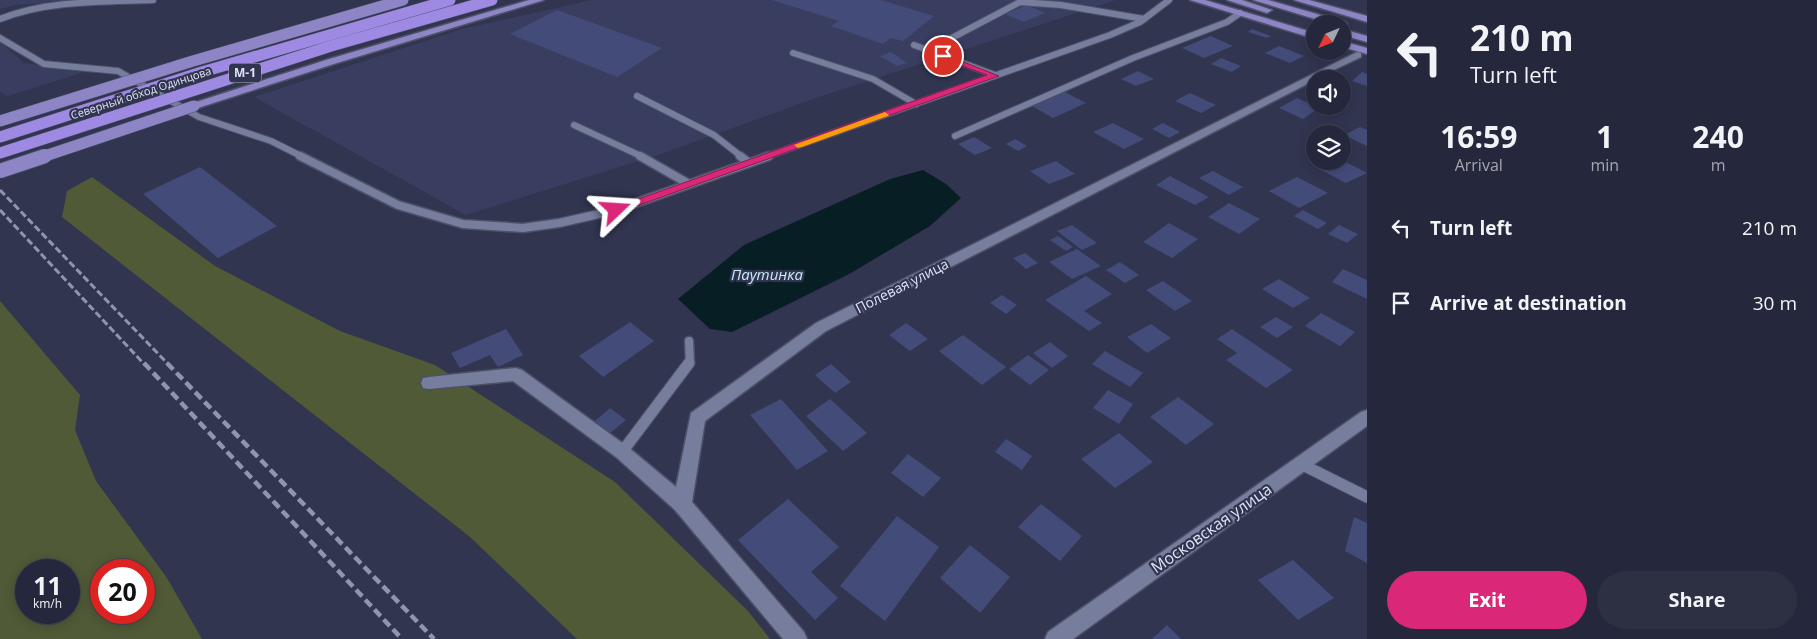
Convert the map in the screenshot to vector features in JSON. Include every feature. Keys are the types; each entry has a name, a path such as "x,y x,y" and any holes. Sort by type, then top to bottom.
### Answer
{"highway":[{"name":"Северный обход Одинцова","path":"0,137 212,70 450,0"},
{"name":"Северный обход Одинцова","path":"0,153 322,49 492,0"}],"main road":[{"path":"0,121 202,58 403,0"},
{"path":"0,172 222,96 450,25 539,0"},
{"path":"1195,0 1306,33"},
{"path":"1232,0 1306,21"},
{"path":"1258,0 1310,15"},
{"path":"1299,0 1367,19"},
{"path":"1351,27 1367,31"},
{"path":"1351,35 1367,39"}],"street":[{"name":"Полевая улица","path":"682,504 697,418 821,328 1362,53"},
{"path":"429,382 516,374 622,452 682,504 797,639"},
{"name":"Московская улица","path":"1055,639 1367,417"}],"lane":[{"path":"0,19 8,15 47,5 153,0"},
{"path":"0,38 44,64 118,70 199,117 271,141 398,205 463,224 523,228 559,223 616,210 1110,34 1144,19 1169,0"},
{"path":"929,50 1020,2 1042,5 1061,4 1144,19"},
{"path":"955,136 1133,58 1226,22 1240,14"},
{"path":"914,44 995,76"},
{"path":"793,53 873,79 916,104"},
{"path":"637,96 714,135 749,163"},
{"path":"574,125 647,159 689,184"},
{"path":"622,452 690,362 689,341"},
{"path":"1301,464 1367,497"}],"shaded area":[{"path":"0,0 96,0 16,5 0,9"},
{"path":"592,0 1116,0 813,99 661,154 466,215 254,97 462,29"},
{"path":"0,42 24,63 84,72 8,96 0,92"}],"green space":[{"path":"92,177 215,266 340,331 435,365 615,482 748,611 770,639 577,639 470,537 62,217 67,191"},
{"path":"0,301 80,395 75,430 96,481 153,559 90,559 90,624 155,624 155,562 167,578 202,639 0,639"}],"water":[{"name":"Паутинка","path":"923,170 946,184 961,198 930,226 851,273 732,332 710,329 678,299 744,245 890,179"}],"building":[{"path":"772,0 881,0 934,16 903,41 891,38 883,44 831,26 839,21"},
{"path":"1027,5 1045,13 1024,22 1005,14"},
{"path":"557,10 662,48 617,77 510,34"},
{"path":"1252,29 1271,36 1267,38 1248,32"},
{"path":"1211,36 1233,46 1204,58 1182,48"},
{"path":"1279,46 1304,56 1290,63 1265,53"},
{"path":"891,52 907,63 897,66 880,56"},
{"path":"1221,58 1241,66 1232,72 1211,64"},
{"path":"1138,71 1154,79 1136,86 1121,79"},
{"path":"1362,72 1367,74 1367,86 1352,81"},
{"path":"1065,92 1086,103 1053,118 1032,106"},
{"path":"1190,93 1216,105 1201,113 1175,101"},
{"path":"1297,98 1306,102 1306,115 1309,115 1303,119 1279,108"},
{"path":"1113,123 1144,139 1124,149 1093,132"},
{"path":"1163,123 1180,132 1169,138 1152,129"},
{"path":"1360,127 1367,130 1367,146 1351,138 1351,132"},
{"path":"974,137 992,148 975,155 958,144"},
{"path":"1015,139 1027,146 1018,151 1006,144"},
{"path":"1056,161 1075,174 1049,184 1030,171"},
{"path":"1351,165 1367,173 1346,183 1321,170 1351,170"},
{"path":"200,167 277,226 218,258 143,194"},
{"path":"1213,171 1243,187 1229,195 1199,178"},
{"path":"1170,176 1209,197 1195,205 1156,185"},
{"path":"1297,177 1328,193 1299,208 1269,191"},
{"path":"1229,203 1260,219 1239,234 1208,217"},
{"path":"1303,210 1327,223 1318,229 1294,216"},
{"path":"1169,223 1198,239 1172,258 1143,242"},
{"path":"1072,225 1097,243 1082,250 1057,231"},
{"path":"1339,225 1358,234 1347,243 1328,234"},
{"path":"1058,236 1073,247 1066,251 1050,240"},
{"path":"1077,249 1101,266 1072,279 1049,262"},
{"path":"1025,253 1038,263 1026,269 1013,258"},
{"path":"1120,262 1139,275 1125,283 1106,270"},
{"path":"1343,269 1367,280 1367,299 1332,282"},
{"path":"1086,276 1112,294 1084,311 1102,323 1089,331 1045,300"},
{"path":"1279,279 1310,298 1293,308 1262,289"},
{"path":"1163,281 1192,301 1175,311 1146,290"},
{"path":"1002,295 1017,305 1006,314 990,303"},
{"path":"1321,313 1355,332 1340,346 1305,326"},
{"path":"1276,317 1293,327 1277,338 1260,327"},
{"path":"630,322 654,341 603,377 579,356"},
{"path":"906,323 928,339 910,351 889,335"},
{"path":"1151,324 1171,338 1147,353 1127,337"},
{"path":"506,329 523,355 498,367 490,355 460,368 451,353"},
{"path":"1232,329 1293,370 1266,388 1226,360 1237,353 1217,339"},
{"path":"963,335 1006,367 982,385 939,351"},
{"path":"1050,342 1068,356 1052,368 1033,353"},
{"path":"1105,351 1143,373 1130,387 1092,364"},
{"path":"1028,355 1049,370 1030,385 1009,369"},
{"path":"831,364 851,382 835,393 815,375"},
{"path":"1108,390 1133,404 1119,424 1093,408"},
{"path":"1178,397 1214,424 1186,445 1150,417"},
{"path":"781,399 828,451 797,470 750,415"},
{"path":"830,399 867,433 843,451 806,416"},
{"path":"610,408 626,420 609,434 594,422"},
{"path":"1119,433 1153,462 1115,488 1081,459"},
{"path":"1006,439 1032,456 1022,470 995,452"},
{"path":"908,454 941,478 923,497 891,473"},
{"path":"788,499 839,547 811,572 838,598 815,620 738,540"},
{"path":"1041,504 1082,536 1060,561 1018,527"},
{"path":"897,516 939,547 885,621 840,586"},
{"path":"1354,517 1367,523 1367,563 1345,551"},
{"path":"970,545 1010,577 980,613 940,578"},
{"path":"1293,560 1334,598 1298,620 1258,580"},
{"path":"1167,625 1181,639 1152,639"}],"railway":[{"path":"0,190 169,365"},
{"path":"0,210 145,365"},
{"path":"144,363 402,639"},
{"path":"167,363 434,639"}],"slow traffic":[{"path":"798,145 885,115"}],"route":[{"path":"616,210 995,76 943,56"}]}
